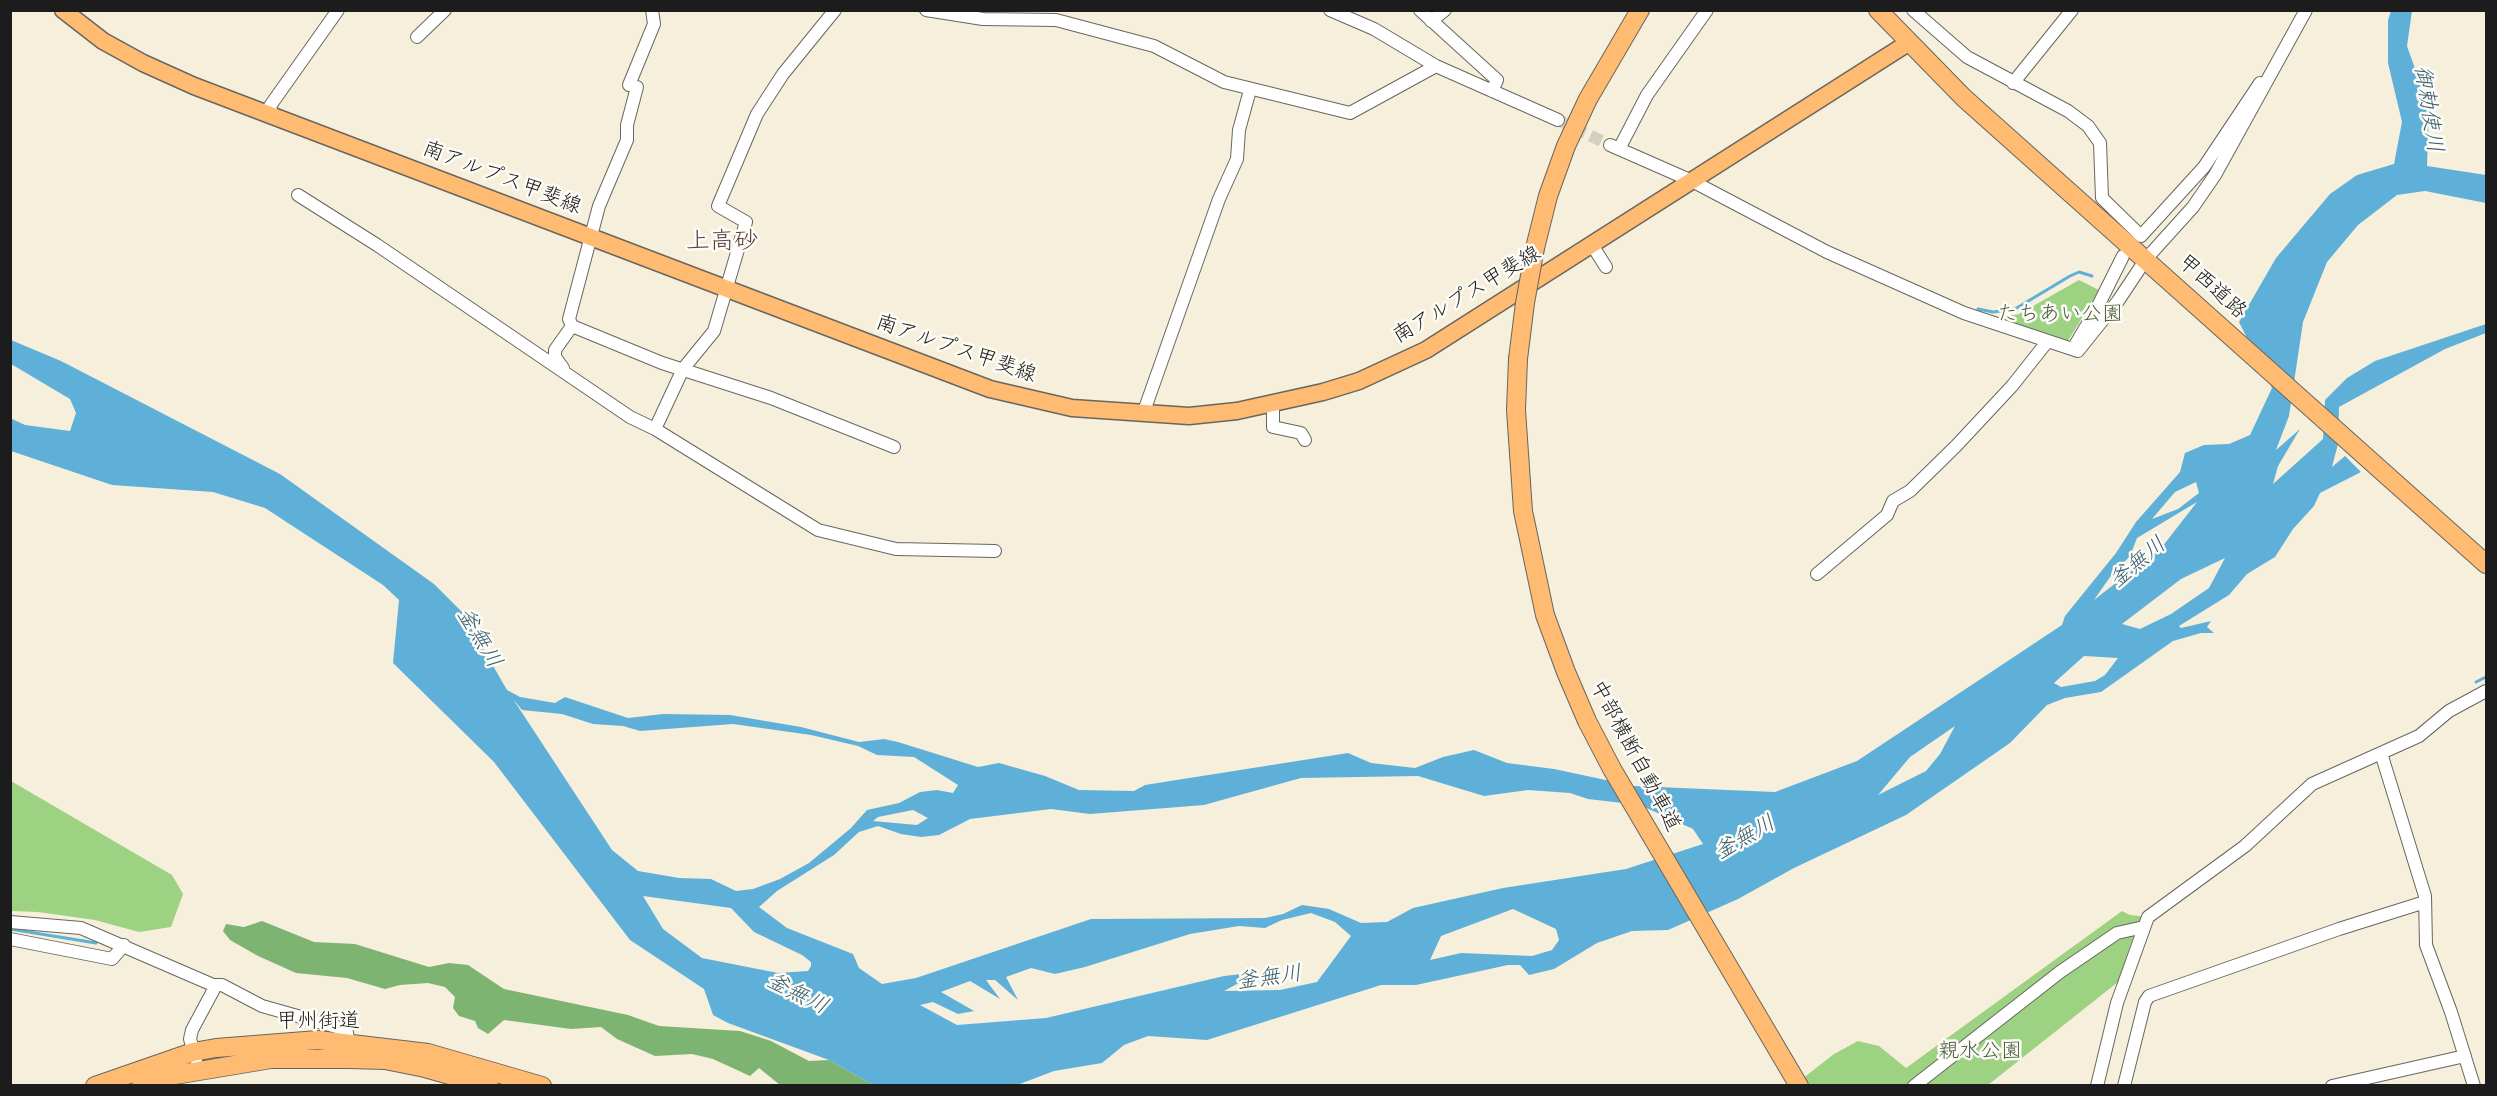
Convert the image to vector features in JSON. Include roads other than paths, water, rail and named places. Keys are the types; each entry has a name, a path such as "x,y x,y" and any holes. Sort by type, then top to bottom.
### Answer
{"highway":[{"name":"中部横断自動車道","path":"1640,10 1593,89 1566,146 1548,196 1535,248 1518,359 1516,410 1521,491 1531,560 1545,615 1587,721 1612,769 1799,1086"},
{"name":"甲西道路","path":"1878,10 1964,98 2487,564"},
{"name":"甲西道路","path":"1892,10 1908,43"},
{"name":"甲州街道","path":"95,1086 193,1052 216,1047 318,1040 428,1053 542,1086"},
{"name":"甲州街道","path":"141,1086 200,1070 271,1059 385,1060 489,1086"}],"main road":[{"name":"南アルプス甲斐線","path":"63,10 103,41 143,63 272,115 1010,395 1072,408 1189,416 1273,403 1323,392 1359,381 1426,350 1908,43"}],"street":[{"path":"272,115 270,106 338,10"},
{"path":"417,37 445,10"},
{"path":"652,10 654,24 633,86 627,140 599,206 569,319 572,326 662,363 771,398 894,447"},
{"path":"655,429 683,369 714,332 746,222 718,206 757,114 783,74 835,10"},
{"path":"926,10 983,19 1056,20 1154,46 1224,82 1350,113 1436,66"},
{"path":"1330,10 1374,29 1436,66 1558,120"},
{"path":"1420,10 1497,80 1492,91"},
{"path":"1431,21 1445,10"},
{"path":"1707,10 1647,95 1615,147 1692,181 1827,252 1981,320 2078,351 2152,264 2215,175 2278,65 2306,10"},
{"path":"1913,10 1967,57 2068,111 2096,134 2100,143 2102,198 2141,236 2188,187 2248,98 2278,65"},
{"path":"2013,83 2072,10"},
{"path":"1143,414 1219,199 1237,159 1239,130 1250,90"},
{"path":"298,195 377,245 630,417 655,429 805,522 831,535 896,549 995,551"},
{"path":"1592,245 1606,267"},
{"path":"2072,350 2097,308 2122,256"},
{"path":"572,326 555,350 555,357 560,366 590,386 592,390"},
{"path":"1816,574 1887,514 1893,501 1910,491 1956,446 2012,386 2047,342"},
{"path":"1273,403 1273,427 1301,433 1305,440"},
{"path":"2097,1086 2117,1003 2148,917 2245,846 2312,784 2419,736 2449,711 2487,691"},
{"path":"2381,753 2425,903 2426,945 2474,1086"},
{"path":"2124,1086 2145,1002 2149,996 2339,929 2425,903"},
{"path":"10,922 81,928 213,985 222,986 262,1006 340,1028 347,1032 348,1042"},
{"path":"1914,1086 2060,972 2117,933 2144,927"},
{"path":"10,939 112,959 124,945"},
{"path":"200,1070 193,1052 192,1030 214,989 213,985"},
{"path":"2332,1086 2465,1056"}],"water":[{"path":"2391,11 2412,11 2407,46 2429,108 2427,166 2486,175 2486,203 2425,191 2397,195 2358,225 2327,262 2303,322 2289,416 2276,450 2300,429 2278,466 2273,484 2323,439 2325,400 2347,378 2375,361 2486,324 2486,333 2445,349 2339,407 2338,444 2332,467 2345,456 2361,472 2320,493 2314,506 2293,529 2275,557 2247,574 2229,595 2179,626 2181,628 2211,621 2207,627 2214,633 2201,633 2173,641 2101,692 2065,698 2047,705 2010,743 1906,815 1794,868 1738,899 1668,930 1632,931 1597,943 1554,969 1529,975 1520,965 1508,965 1416,985 1381,985 1207,1040 1148,1036 1124,1045 1102,1063 1054,1071 1017,1085 873,1085 829,1060 728,1023 713,1015 704,989 630,940 494,762 393,663 399,600 383,585 265,508 213,492 112,485 11,451 10,418 25,425 70,431 76,413 70,399 11,364 11,340 61,361 280,474 434,584 462,612 507,690 520,697 555,703 565,697 628,718 663,714 730,715 801,727 859,742 884,739 978,767 999,763 1045,776 1079,790 1134,791 1145,785 1348,753 1371,763 1415,768 1443,757 1474,750 1507,763 1554,769 1634,786 1775,792 1857,761 2062,625 2065,616 2116,553 2136,522 2180,472 2185,453 2204,445 2229,444 2250,435 2272,388 2239,322 2276,258 2330,194 2357,175 2394,164 2402,122 2388,63 2388,20","holes":["2196,482 2199,493 2178,509 2152,519 2175,492","2197,502 2162,547 2094,600 2110,577 2130,556 2137,538","2225,558 2209,588 2171,614 2140,629 2122,624 2181,579","2084,656 2118,658 2105,675 2095,681 2061,687 2054,683","513,699 522,710 562,714 593,724 623,726 640,731 733,724 811,735 858,746 877,755 914,757 958,785 953,793 937,790 920,792 899,803 867,810 851,828 809,863 780,879 753,889 736,891 711,879 679,878 638,871 612,850","1955,726 1940,754 1926,771 1878,795 1910,757","1418,776 1484,796 1528,790 1570,793 1588,799 1640,805 1693,829 1703,844 1626,869 1503,888 1413,908 1387,922 1361,923 1329,909 1302,905 1283,914 1265,918 1091,919 916,978 882,984 859,968 853,954 787,928 759,907 777,891 834,855 859,832 878,826 901,834 921,837 939,835 970,819 1051,809 1090,814 1204,805 1301,778","913,810 928,818 917,825 873,821 878,817","643,896 731,908 754,932 802,955 811,962 808,971 778,973 702,958 663,929","1513,909 1556,929 1559,940 1552,950 1532,956 1461,953 1430,960 1441,936","1311,913 1335,922 1351,936 1317,982 1280,990 1224,991 1259,972 1224,976 1046,1018 957,1025 920,1005 933,1002 958,1014 974,1011 941,992 970,981 1000,999 986,980 995,980 1018,1000 1006,977 1031,968 1055,974 1085,967 1190,934 1239,926 1265,928 1282,920"]}],"waterway":[{"path":"1978,309 1993,312 2015,309 2079,272 2092,276"},
{"path":"2476,682 2486,677"},
{"path":"10,929 96,943"}],"tunnel":[{"path":"1558,120 1610,145"}],"district":[{"name":"上高砂","path":"722,242"}],"water label":[{"name":"御勅使川","path":"2428,109"},
{"name":"釜無川","path":"2138,563"},
{"name":"釜無川","path":"479,638"},
{"name":"釜無川","path":"1745,838"},
{"name":"釜無川","path":"1269,978"},
{"name":"釜無川","path":"797,994"}],"park label":[{"name":"たちあい公園","path":"2060,315"},
{"name":"親水公園","path":"1980,1052"}]}
